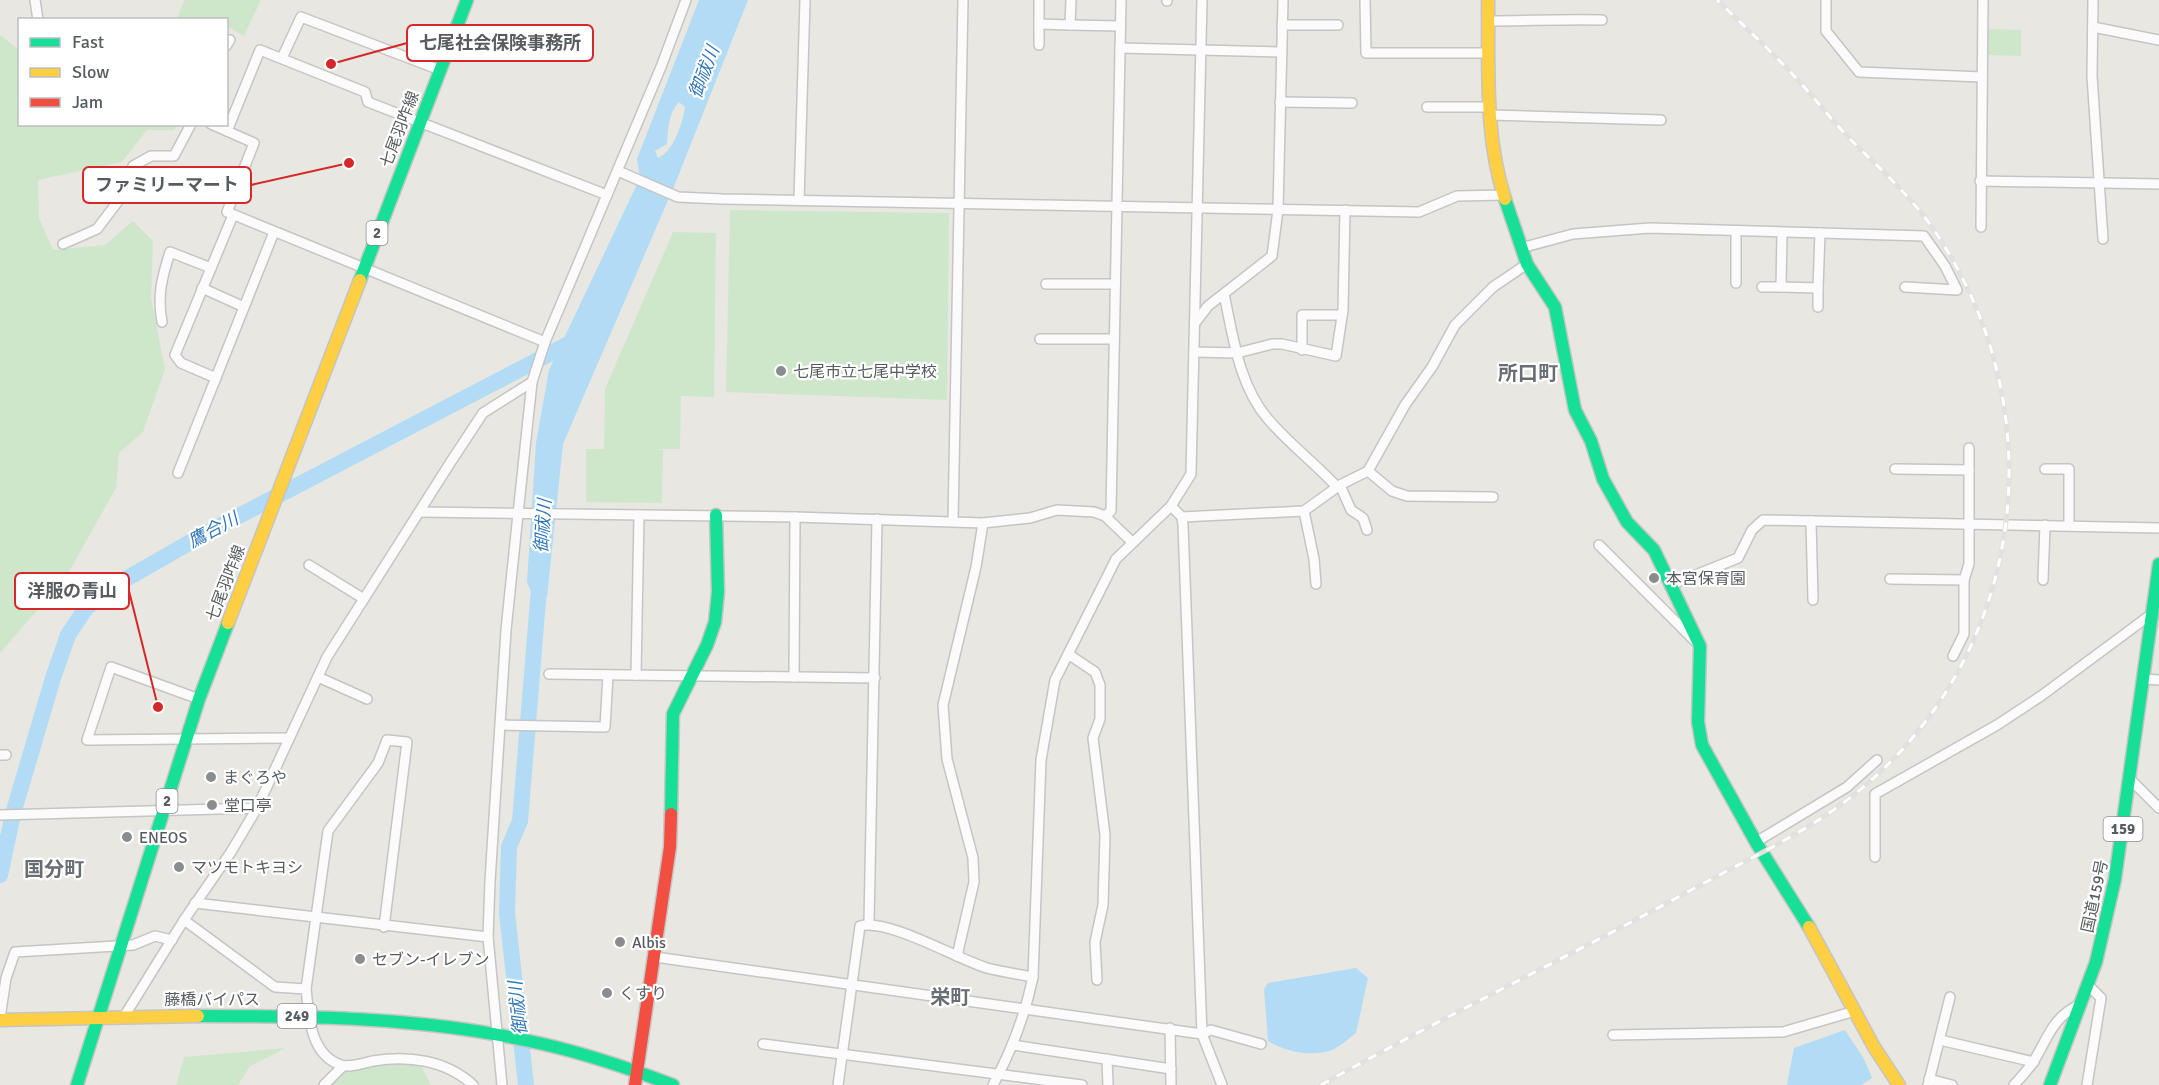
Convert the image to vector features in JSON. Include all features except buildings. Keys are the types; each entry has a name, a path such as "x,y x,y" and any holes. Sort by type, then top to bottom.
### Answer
{"main road":[{"name":"七尾羽咋線","path":"77,1085 199,699 467,0"},
{"path":"1488,0 1491,143 1521,249 1527,264 1555,307 1575,410 1592,441 1603,479 1618,509 1654,550 1673,584 1700,646 1698,722 1702,745 1756,842 1797,905 1899,1085"},
{"path":"635,1085 670,847 673,714 679,696 711,635 716,615 716,515"},
{"name":"国道159号","path":"2054,1084 2079,1005 2096,962 2115,879 2156,610 2159,564"},
{"name":"藤橋バイパス","path":"0,1019 125,1015 309,1016 499,1035 547,1045 637,1071 673,1085"}],"street":[{"path":"35,0 38,18"},
{"path":"502,1085 488,937 506,630 522,514 533,379 544,344 618,171 686,0"},
{"path":"799,200 805,0"},
{"path":"953,521 963,0"},
{"path":"1039,0 1039,45"},
{"path":"1070,25 1071,0"},
{"path":"1105,516 1111,511 1121,0"},
{"path":"993,1085 1013,1045 1027,1007 1033,976 1041,760 1055,680 1116,559 1171,506 1191,474 1202,0"},
{"path":"1196,323 1201,313 1272,256 1278,210 1283,0"},
{"path":"1365,0 1366,53 1490,53"},
{"path":"1826,0 1826,31 1859,72 1982,77"},
{"path":"1981,227 1983,0"},
{"path":"2093,0 2092,76 2103,239"},
{"path":"282,58 301,17 440,70"},
{"path":"1488,21 1539,22 1551,18 1602,20"},
{"path":"1039,24 1120,26"},
{"path":"1282,25 1338,25"},
{"path":"2093,27 2159,40"},
{"path":"1120,48 1281,52"},
{"path":"227,132 260,50 365,92 368,102 418,124 606,195"},
{"path":"1280,102 1352,103"},
{"path":"1427,107 1661,120"},
{"path":"63,244 97,229 122,196 133,166 151,156 174,156 190,126"},
{"path":"215,126 254,143 227,212 544,344"},
{"path":"618,171 678,197 1425,212 1457,196 1504,195"},
{"path":"1980,181 2159,184"},
{"path":"1194,352 1237,353 1272,344 1336,356 1342,315 1344,210"},
{"path":"216,378 181,363 175,355 233,215"},
{"path":"1521,249 1573,234 1650,228 1924,236 1958,290 1905,287"},
{"path":"1736,231 1736,283"},
{"path":"178,473 274,232"},
{"path":"1781,287 1782,233"},
{"path":"1818,307 1820,233"},
{"path":"162,322 159,304 160,283 170,252 211,268"},
{"path":"1182,517 1304,511 1339,486 1368,471 1405,405 1432,367 1455,325 1493,287 1527,264"},
{"path":"1046,284 1114,284"},
{"path":"1762,287 1818,288"},
{"path":"202,288 244,307"},
{"path":"1224,294 1237,353 1253,397 1267,418 1339,486 1351,510 1363,518 1367,530"},
{"path":"1302,350 1302,315 1342,315"},
{"path":"1040,339 1114,339"},
{"path":"125,1015 257,808 327,657 364,599 483,414 533,379"},
{"path":"1953,656 1964,634 1964,580 1969,564 1971,533 1968,525 1969,448"},
{"path":"1895,469 1969,470"},
{"path":"2044,469 2068,469 2068,525"},
{"path":"1368,471 1392,491 1407,496 1493,497"},
{"path":"1171,506 1182,517 1202,1034 1221,1085"},
{"path":"420,512 716,515 983,523 1030,518 1057,510 1094,512 1105,516 1132,542"},
{"path":"1304,511 1314,559 1316,584"},
{"path":"636,675 639,514"},
{"path":"794,677 795,517"},
{"path":"869,923 877,519"},
{"path":"1673,584 1738,558 1752,530 1763,520 2159,528"},
{"path":"1811,521 1814,600"},
{"path":"957,956 974,882 974,858 947,759 943,705 976,567 983,523"},
{"path":"2043,580 2045,525"},
{"path":"1599,544 1700,646"},
{"path":"309,565 364,599"},
{"path":"1890,579 1964,580"},
{"path":"1875,857 1875,794 2023,709 2156,610"},
{"path":"1068,654 1095,672 1100,685 1100,719 1094,738 1105,835 1103,905 1095,942 1097,980"},
{"path":"199,699 111,667 87,740 289,738"},
{"path":"549,674 875,678"},
{"path":"501,725 605,727 608,675"},
{"path":"318,677 367,699"},
{"path":"2145,679 2159,680"},
{"path":"384,927 407,742 387,740 378,763 328,831 306,989 314,1038 331,1061 343,1066 387,1059 424,1060 455,1072 473,1085"},
{"path":"1756,842 1847,787 1877,760"},
{"path":"2130,779 2159,808"},
{"path":"0,815 257,808"},
{"path":"195,903 384,927 488,937"},
{"path":"184,920 274,987 306,989"},
{"path":"838,1085 860,926 869,923 986,968 1033,976"},
{"path":"0,1019 6,978 15,952 122,946 142,943 155,936 172,940"},
{"path":"655,957 1027,1007 1202,1034 1211,1030 1261,1044"},
{"path":"2087,984 2101,998 2087,1085"},
{"path":"1950,997 1928,1082 1952,1085"},
{"path":"2014,1085 2034,1062 2053,1024 2061,1015 2079,1005"},
{"path":"1612,1035 1783,1032 1855,1011"},
{"path":"1170,1028 1171,1085"},
{"path":"1940,1040 2034,1062"},
{"path":"763,1044 1082,1085"},
{"path":"1013,1045 1171,1069"},
{"path":"1107,1059 1108,1085"},
{"path":"324,1085 343,1066"}],"green space":[{"path":"184,0 261,0 244,36 228,27 228,18 177,18"},
{"path":"1987,29 2021,30 2021,56 1987,55"},
{"path":"0,35 18,49 18,126 177,126 174,130 147,130 122,162 38,180 39,218 53,250 105,245 133,221 153,241 151,298 165,369 143,432 119,453 116,488 66,577 0,653"},
{"path":"730,210 949,213 947,400 726,392"},
{"path":"673,232 716,233 714,397 681,396 680,449 653,449 663,450 662,503 586,502 586,449 604,449 605,389"},
{"path":"286,1048 250,1066 238,1085 176,1085 184,1057"},
{"path":"381,1057 420,1064 431,1085 328,1085 339,1072"}],"water":[{"path":"699,0 728,0 716,32 714,51 721,45 731,0 748,0 675,184 563,444 547,597 533,596 527,582 536,443 549,370 640,178 637,159","holes":["679,102 685,107 680,129 673,143 658,158 655,151 667,144 669,122 673,112"]},
{"path":"1356,968 1368,978 1356,1033 1335,1049 1316,1053 1291,1051 1268,1041 1264,989 1268,983"},
{"path":"1845,1030 1864,1059 1872,1078 1861,1085 1787,1085 1794,1048"}],"waterway":[{"name":"御祓川","path":"705,69 732,0"},
{"name":"鷹合川","path":"0,875 13,814 53,678 68,635 86,608 112,587 208,532 576,340"},
{"name":"御祓川","path":"526,1085 507,913 509,847 520,821 540,576"}],"railway":[{"path":"1321,1085 1756,856 1836,808 1855,794 1912,739 1956,676 1987,607 2004,534 2009,459 2000,383 1977,309 1940,239 1912,202 1849,138 1786,67 1717,0"}],"traffic: fast":[{"path":"360,280 467,0"},
{"path":"1505,199 1527,264 1555,307 1575,410 1591,441 1603,479 1627,522 1654,550 1700,646 1698,722 1702,745 1757,844 1809,927"},
{"path":"671,814 673,714 707,645 715,622 718,592 716,515"},
{"path":"2050,1085 2096,962 2115,879 2159,564"},
{"path":"77,1085 199,699 228,623"},
{"path":"198,1016 364,1020 489,1033 566,1050 673,1085"}],"traffic: slow":[{"path":"1488,0 1491,125 1498,175 1505,199"},
{"path":"228,623 360,280"},
{"path":"1809,927 1874,1047 1899,1085"},
{"path":"0,1020 198,1016"}],"traffic: jam":[{"path":"635,1085 670,847 671,814"}],"place":[{"name":"七尾社会保険事務所","path":"331,64"},
{"name":"ファミリーマート","path":"349,163"},
{"name":"七尾市立七尾中学校","path":"781,371"},
{"name":"本宮保育園","path":"1654,578"},
{"name":"洋服の青山","path":"158,707"},
{"name":"まぐろや","path":"211,777"},
{"name":"堂口亭","path":"212,805"},
{"name":"ENEOS","path":"127,837"},
{"name":"マツモトキヨシ","path":"179,867"},
{"name":"Albis","path":"620,942"},
{"name":"セブン-イレブン","path":"360,959"},
{"name":"くすり","path":"607,993"}],"district":[{"name":"所口町","path":"1528,373"},
{"name":"国分町","path":"54,869"},
{"name":"栄町","path":"950,997"}]}
